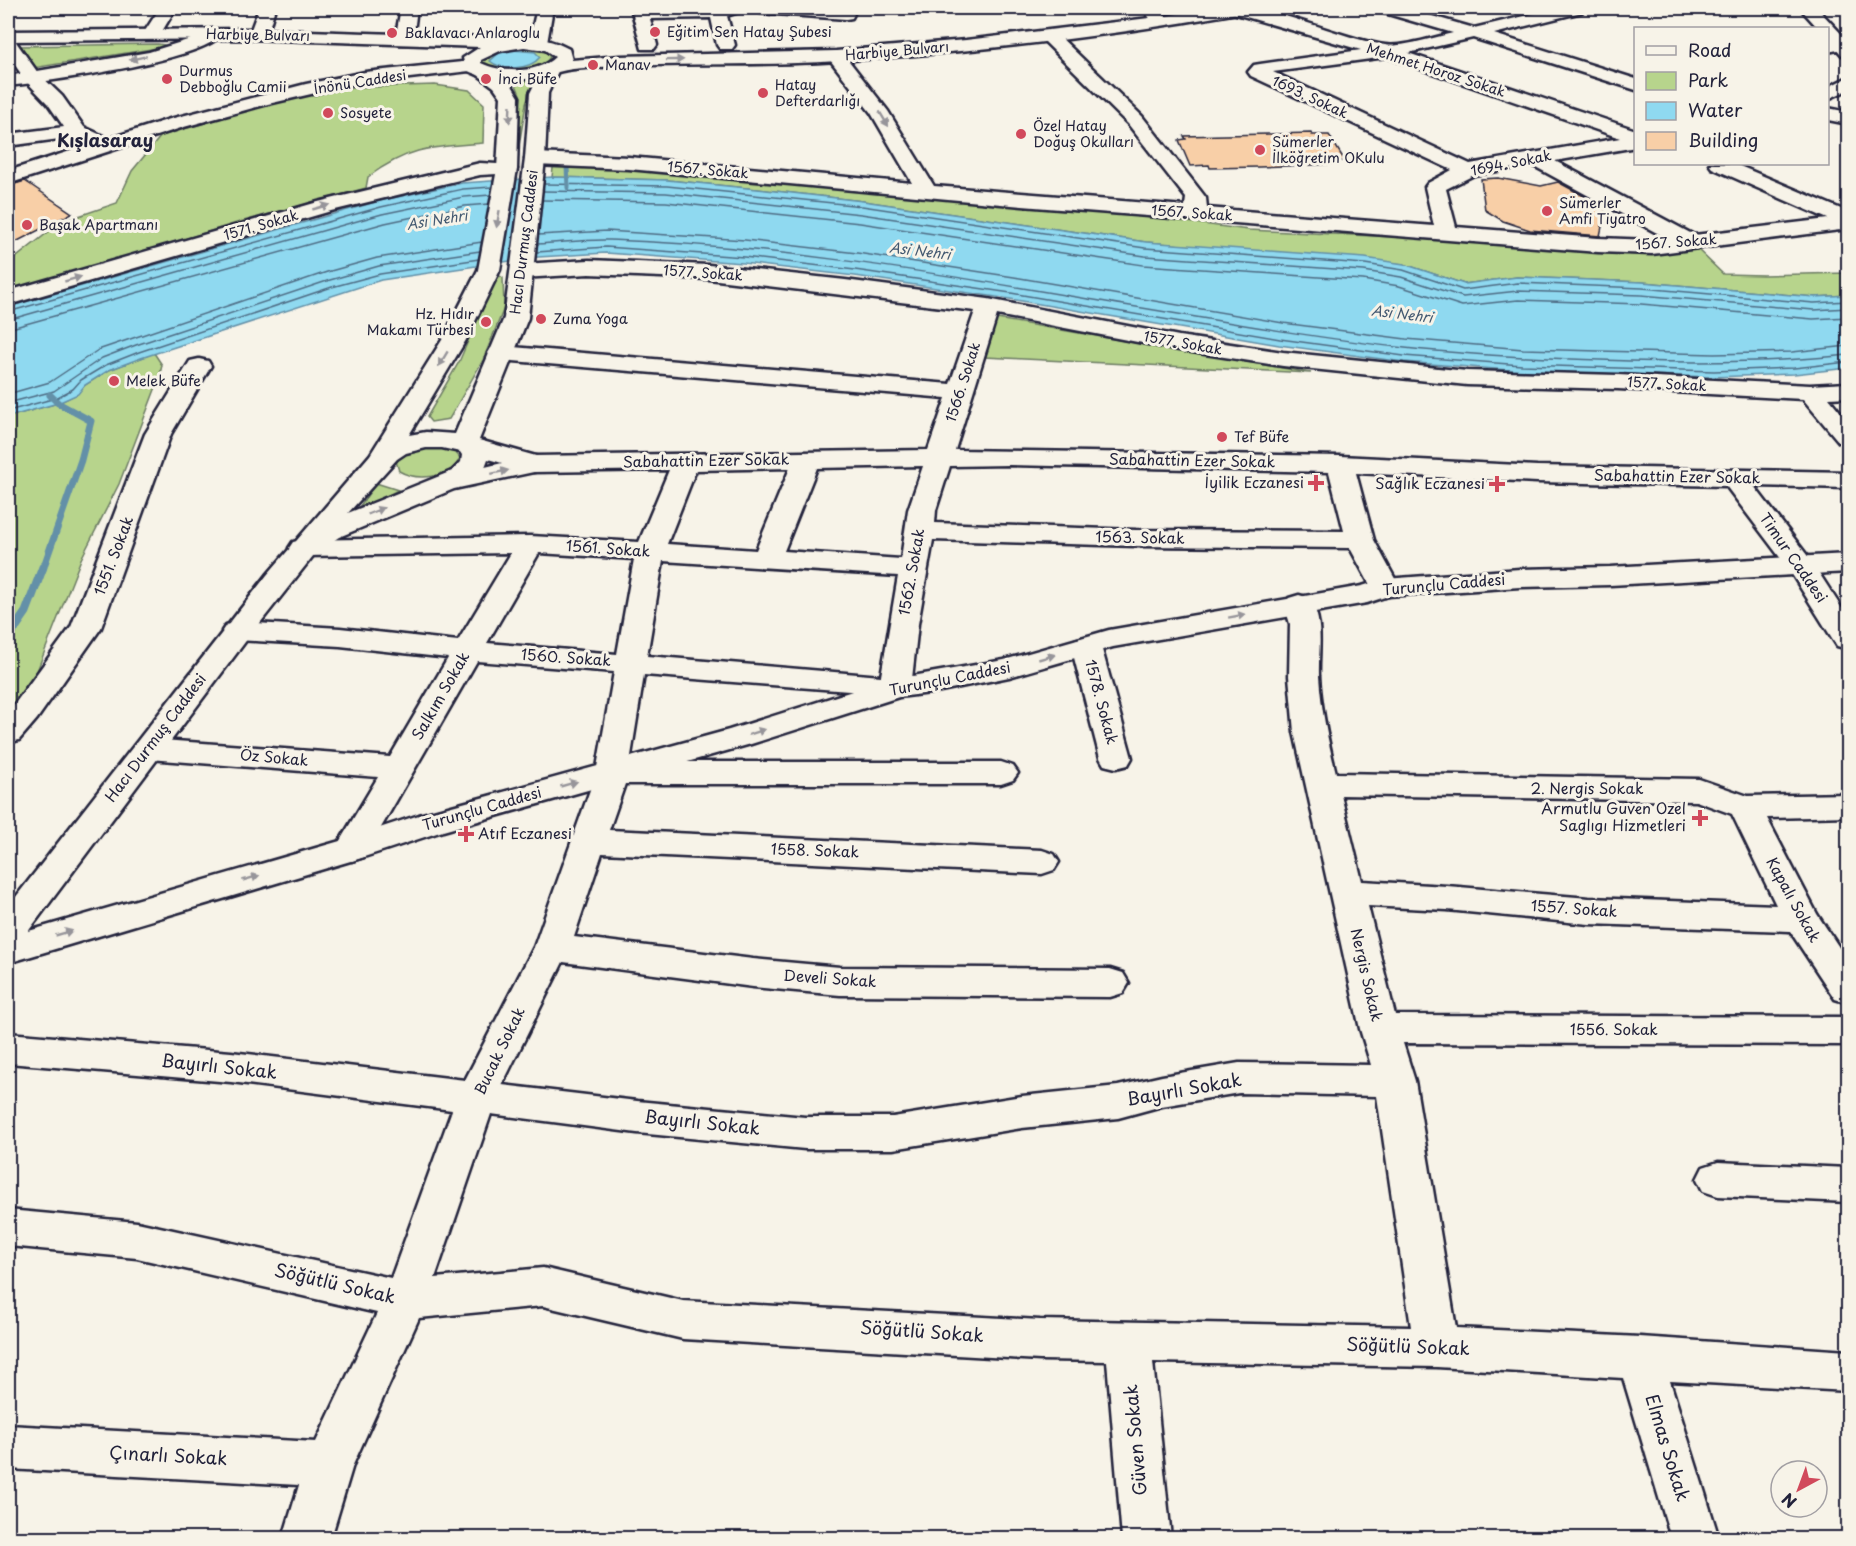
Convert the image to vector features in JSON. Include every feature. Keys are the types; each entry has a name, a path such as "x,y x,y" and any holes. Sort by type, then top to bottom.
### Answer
{"street":[{"path":"152,34 168,8"},
{"path":"258,35 267,8"},
{"path":"404,40 409,8"},
{"path":"545,8 544,44 563,53 564,58 552,68"},
{"path":"760,8 842,31 879,111 927,191"},
{"name":"Harbiye Bulvarı","path":"8,36 152,34 358,42 423,48 511,75 842,31 943,40 1154,12 1214,8"},
{"name":"Harbiye Bulvarı","path":"604,45 726,45 842,31 1050,36 1166,21 1236,8"},
{"name":"Mehmet Horoz Sokak","path":"1236,8 1335,39 1386,51 1634,139"},
{"name":"1693. Sokak","path":"1468,170 1257,72 1260,69 1282,65 1386,51 1475,34 1576,8"},
{"path":"1808,8 1823,27"},
{"path":"648,45 639,11 726,10 726,45"},
{"path":"1387,16 1418,17 1630,81"},
{"path":"1335,39 1366,31"},
{"path":"1829,34 1839,47"},
{"name":"Harbiye Bulvarı","path":"8,42 258,35 582,45"},
{"path":"1050,36 1134,120 1196,198 1196,214"},
{"path":"8,81 107,65 191,47 210,37"},
{"path":"8,42 32,77 55,100 77,131 107,145"},
{"name":"Harbiye Bulvarı","path":"476,65 486,50 508,43"},
{"name":"Hacı Durmuş Caddesi","path":"443,484 417,487 389,482 382,476 379,468 380,461 454,340 489,270 507,169 510,97 501,83 476,65"},
{"name":"İnönü Caddesi","path":"8,178 107,145 250,103 352,80 476,65"},
{"name":"Hacı Durmuş Caddesi","path":"464,444 516,318 534,162 539,93 552,68"},
{"path":"1829,93 1848,83"},
{"path":"1829,105 1848,105"},
{"path":"1829,114 1848,118"},
{"path":"8,140 77,131"},
{"name":"1694. Sokak","path":"1448,233 1436,187 1468,170 1634,139"},
{"path":"1534,158 1692,243"},
{"name":"1567. Sokak","path":"534,162 629,163 1196,214 1598,245 1652,247 1848,221"},
{"path":"1721,165 1848,221"},
{"name":"1571. Sokak","path":"12,296 325,206 480,169 507,169"},
{"name":"1577. Sokak","path":"522,271 589,267 710,272 987,306 1179,343 1283,359 1467,378 1618,382 1810,392 1848,390"},
{"name":"1566. Sokak","path":"938,458 987,306"},
{"path":"500,353 960,392"},
{"name":"1551. Sokak","path":"8,733 26,712 86,628 158,434 199,366"},
{"path":"1810,392 1848,437"},
{"name":"Hacı Durmuş Caddesi","path":"8,932 237,631 304,547 387,453 412,441 443,439 464,444 473,450 476,457 474,464 461,477 328,531 304,547"},
{"name":"Sabahattin Ezer Sokak","path":"464,444 534,464"},
{"name":"Sabahattin Ezer Sokak","path":"443,484 534,464 1009,457 1340,464 1537,474 1848,480"},
{"name":"1562. Sokak","path":"895,688 912,568 921,531 922,510 938,458"},
{"path":"767,558 807,460"},
{"name":"Bucak Sokak","path":"307,1539 329,1465 405,1300 477,1096 552,947 589,842 612,773 650,551 686,461"},
{"path":"1340,464 1360,540 1385,588"},
{"name":"Timur Caddesi","path":"1734,478 1800,565 1848,640"},
{"name":"1563. Sokak","path":"921,531 1136,538 1360,540"},
{"name":"1561. Sokak","path":"304,547 530,544 912,568"},
{"name":"Salkım Sokak","path":"352,849 530,544"},
{"name":"Turunçlu Caddesi","path":"8,950 352,849 431,823 740,737 895,688 931,684 1009,668 1109,639 1299,604 1367,594 1385,588 1520,578 1610,576 1848,563"},
{"name":"Nergis Sokak","path":"1299,604 1305,624 1304,676 1310,732 1378,1029 1395,1081 1437,1347"},
{"name":"1560. Sokak","path":"237,631 340,637 468,651 630,663 895,688"},
{"name":"1578. Sokak","path":"1086,646 1116,758"},
{"name":"Öz Sokak","path":"149,749 399,768"},
{"path":"612,773 1001,773"},
{"name":"2. Nergis Sokak","path":"1322,784 1699,790 1745,807 1848,805"},
{"name":"Kapalı Sokak","path":"1745,807 1801,919 1848,989"},
{"name":"1558. Sokak","path":"589,842 1042,862"},
{"name":"1557. Sokak","path":"1347,894 1447,898 1589,911 1801,919"},
{"name":"Develi Sokak","path":"552,947 753,973 840,981 1110,983"},
{"name":"1556. Sokak","path":"1378,1029 1848,1031"},
{"name":"Bayırlı Sokak","path":"8,1048 231,1067 637,1117 805,1133 893,1133 1022,1113 1118,1102 1162,1091 1239,1078 1395,1081"},
{"path":"1718,1179 1848,1185"},
{"name":"Söğütlü Sokak","path":"8,1228 137,1240 405,1300 543,1287 683,1320 1041,1340 1437,1347 1640,1357 1848,1371"},
{"name":"Güven Sokak","path":"1128,1341 1146,1539"},
{"name":"Elmas Sokak","path":"1640,1357 1695,1539"},
{"name":"Çınarlı Sokak","path":"8,1447 329,1465"}],"green space":[{"path":"158,44 164,47 33,68 17,46"},
{"path":"525,46 544,50 550,57 536,67 516,71 495,69 479,62 480,58 492,50"},
{"path":"535,79 526,104 516,163 516,131 521,97 515,82"},
{"path":"435,85 469,90 484,104 483,143 422,150 397,159 368,177 366,188 240,222 20,289 8,284 8,264 61,222 117,203 132,171 161,136 272,103 338,88"},
{"path":"554,159 1009,199 1249,230 1523,243 1693,245 1723,274 1848,273 1848,295 1815,297 1642,282 1517,277 1464,284 1404,264 1146,242 863,201 757,189 667,180 552,177"},
{"path":"500,276 503,278 504,308 483,360 449,419 431,422 427,417 459,362 495,278"},
{"path":"997,319 1311,373 985,357"},
{"path":"154,353 162,365 159,379 119,484 81,559 35,676 8,714 8,417 58,403 77,394 85,385 109,370"},
{"path":"426,445 453,449 460,458 449,470 433,476 414,476 399,471 396,461 407,451"},
{"path":"376,483 398,490 355,513"}],"water":[{"path":"513,50 535,52 540,57 530,65 516,68 508,68 490,61 499,53"},
{"name":"Asi Nehri","path":"552,177 667,180 863,201 1146,242 1365,258 1404,264 1464,284 1517,277 1642,282 1815,297 1848,295 1848,368 1794,374 1714,377 1522,371 1404,362 1279,345 1010,299 855,276 743,263 606,253 538,257 381,280 141,358 109,370 85,385 78,394 58,403 8,417 8,307 379,201 462,183"}],"building":[{"name":"Sümerler İlköğretim OKulu","path":"1311,133 1312,135 1329,135 1345,161 1334,161 1336,164 1259,167 1190,166 1179,140 1186,139 1184,136"},
{"name":"Sümerler Amfi Tiyatro","path":"1498,178 1541,186 1558,182 1606,208 1600,236 1530,230 1503,221 1485,210 1481,179"},
{"name":"Başak Apartmanı","path":"25,181 72,213 8,246 8,186"}],"waterway":[{"path":"567,167 568,188"},
{"path":"43,569 81,460 91,421 58,403 50,395"},
{"path":"8,638 26,612 43,567"}],"place":[{"name":"Eğitim Sen Hatay Şubesi","path":"655,32"},
{"name":"Baklavacı Anlaroglu","path":"392,33"},
{"name":"Manav","path":"593,65"},
{"name":"Durmuş Debboğlu Camii","path":"167,79"},
{"name":"İnci Büfe","path":"486,79"},
{"name":"Hatay Defterdarlığı","path":"763,93"},
{"name":"Sosyete","path":"328,113"},
{"name":"Özel Hatay Doğuş Okulları","path":"1021,134"},
{"name":"Sümerler İlköğretim OKulu","path":"1260,150"},
{"name":"Sümerler Amfi Tiyatro","path":"1547,211"},
{"name":"Başak Apartmanı","path":"27,225"},
{"name":"Zuma Yoga","path":"541,319"},
{"name":"Hz. Hıdır Makamı Türbesi","path":"486,322"},
{"name":"Melek Büfe","path":"114,381"},
{"name":"Tef Büfe","path":"1222,437"},
{"name":"İyilik Eczanesi","path":"1316,483"},
{"name":"Sağlık Eczanesi","path":"1497,484"},
{"name":"Armutlu Guven Ozel Saglıgı Hizmetleri","path":"1700,818"},
{"name":"Atıf Eczanesi","path":"466,834"}],"district":[{"name":"Kışlasaray","path":"105,141"}]}
